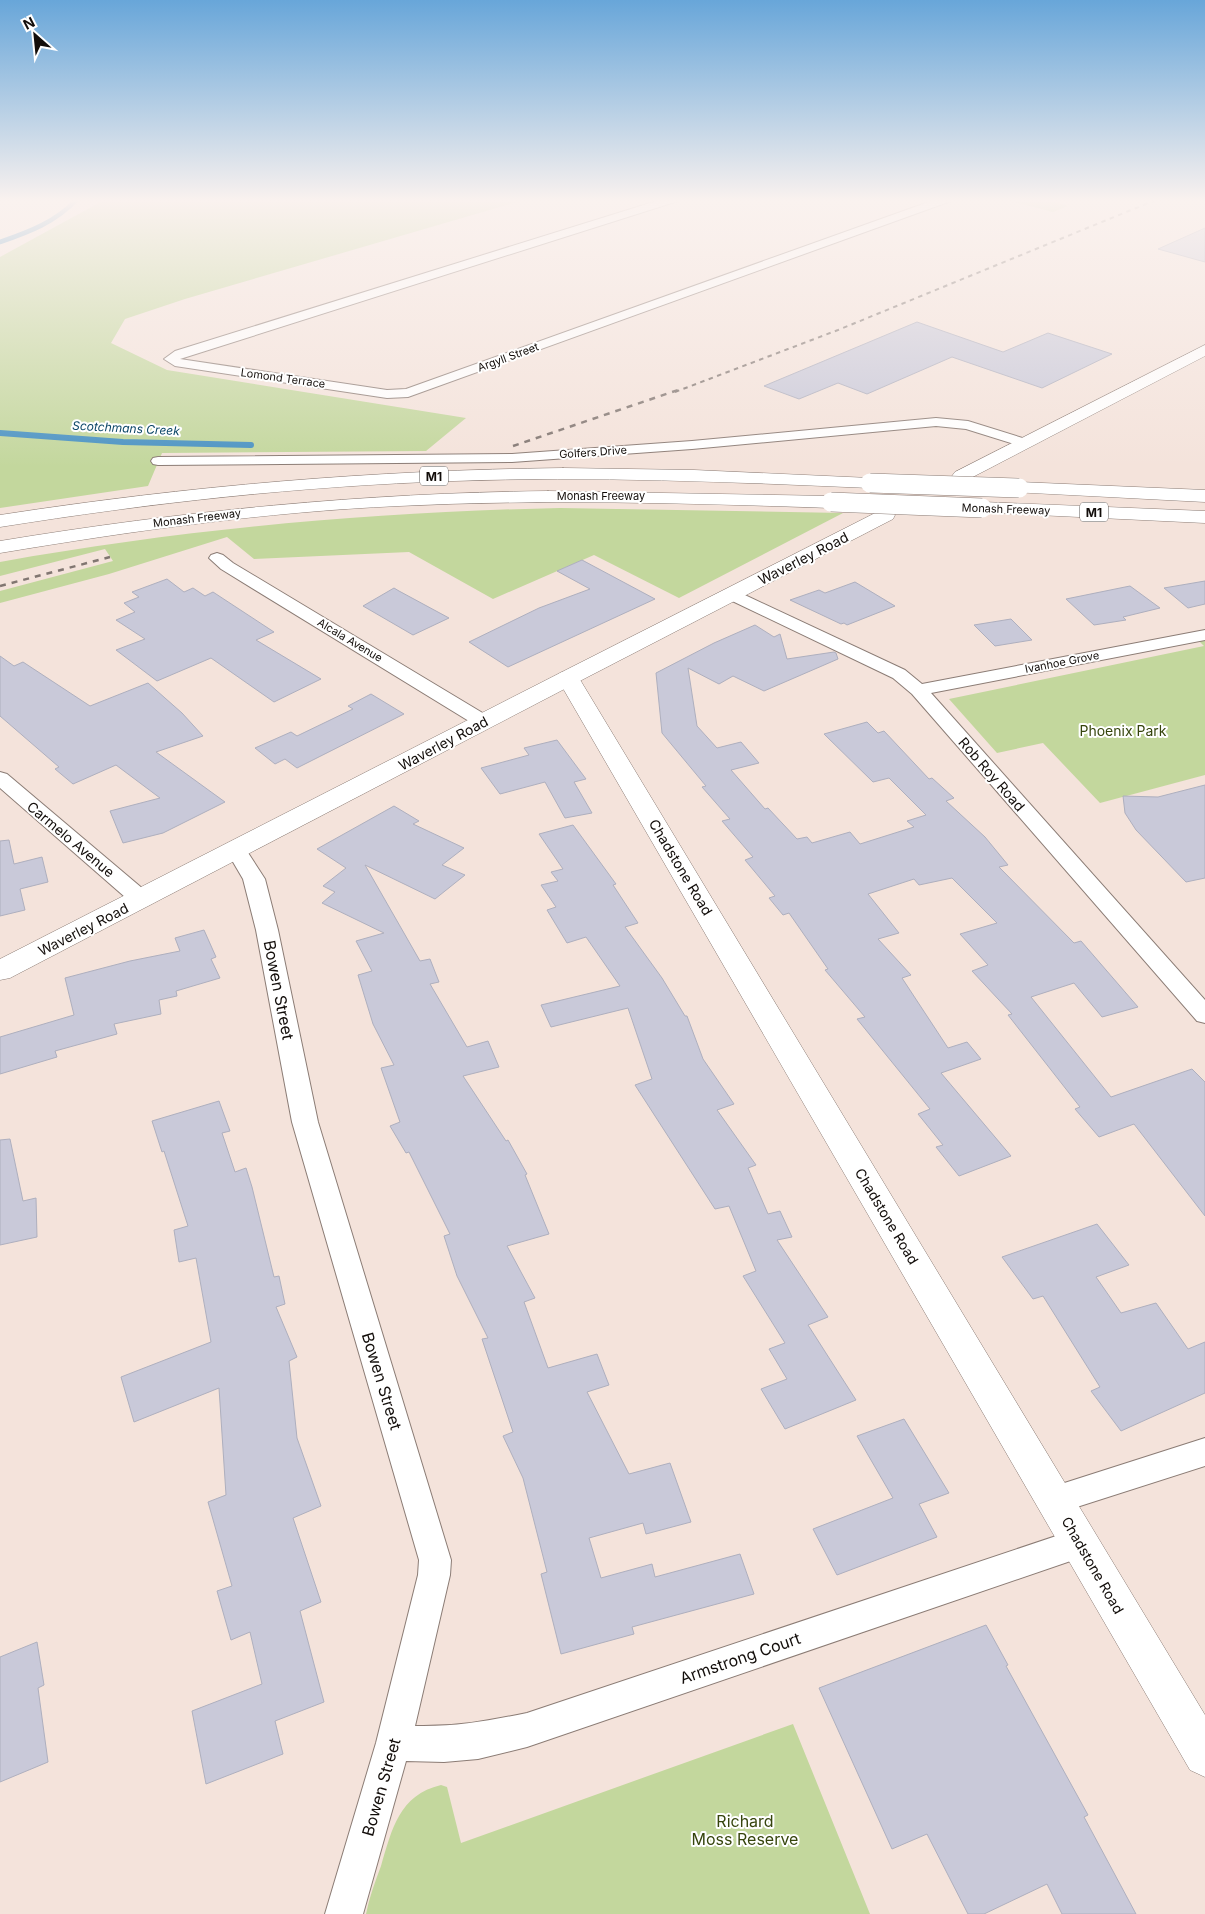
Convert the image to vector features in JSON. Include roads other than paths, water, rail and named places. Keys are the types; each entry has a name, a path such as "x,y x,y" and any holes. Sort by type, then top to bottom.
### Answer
{"main road":[{"path":"961,476 1205,350"},
{"name":"Monash Freeway","path":"0,521 96,506 252,488 447,475 650,474 1205,496"},
{"name":"Monash Freeway","path":"0,547 179,520 386,502 462,498 587,496 831,502 1205,517"},
{"name":"Waverley Road","path":"0,971 886,515"},
{"name":"Chadstone Road","path":"568,678 1205,1755"}],"street":[{"name":"Lomond Terrace","path":"389,288 180,354 170,359 175,362 387,394 408,393"},
{"name":"Argyll Street","path":"408,393 699,288"},
{"name":"Golfers Drive","path":"158,461 512,458 692,445 936,422 968,424 1024,443"},
{"name":"Alcala Avenue","path":"217,558 227,566 484,722"},
{"name":"Rob Roy Road","path":"732,594 899,674 918,690 1205,1015"},
{"name":"Ivanhoe Grove","path":"918,690 1205,635"},
{"name":"Carmelo Avenue","path":"0,778 141,899"},
{"name":"Bowen Street","path":"236,850 254,878 267,930 305,1122 435,1560 434,1575 394,1743 344,1914"},
{"path":"1055,1500 1205,1452"},
{"name":"Armstrong Court","path":"394,1743 444,1744 478,1741 528,1730 1080,1543"}],"waterway":[{"name":"Scotchmans Creek","path":"0,433 123,442 251,445"}],"railway":[{"path":"675,392 838,330 940,288"},
{"path":"513,446 678,390"},
{"path":"0,586 110,557"}],"park label":[{"name":"Phoenix Park","path":"1123,730"},
{"name":"Richard Moss Reserve","path":"745,1830"}]}
